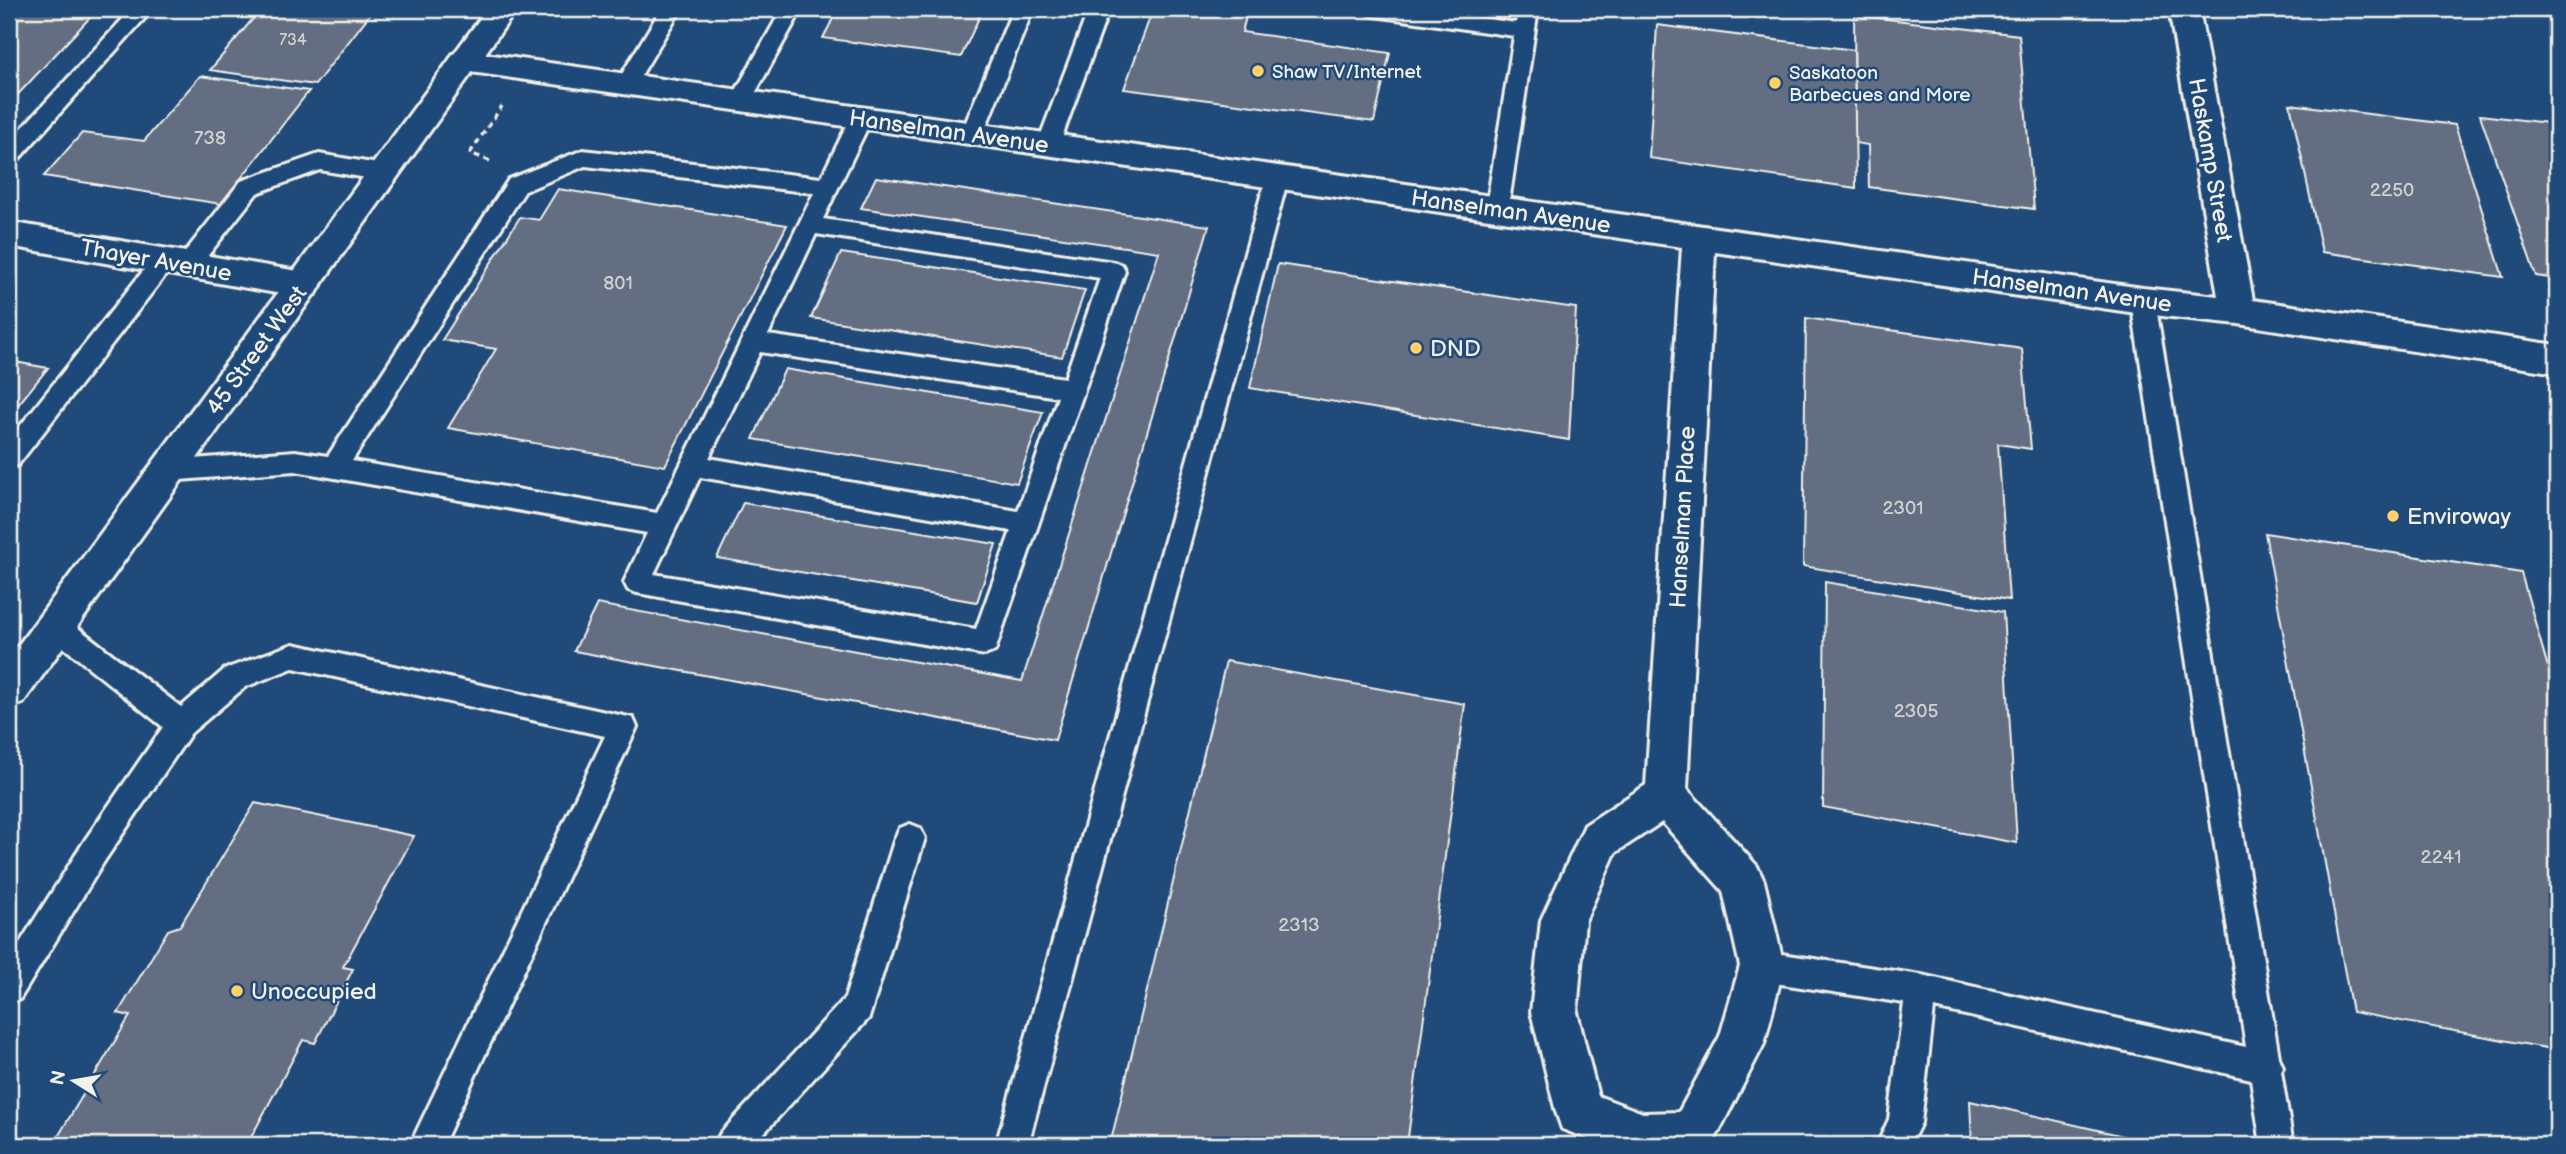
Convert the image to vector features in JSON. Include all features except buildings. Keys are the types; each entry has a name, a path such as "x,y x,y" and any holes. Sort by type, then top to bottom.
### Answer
{"street":[{"name":"45 Street West","path":"9,690 502,9"},
{"name":"Haskamp Street","path":"2184,9 2238,311"},
{"name":"Hanselman Avenue","path":"464,61 2143,301 2238,311 2557,359"},
{"name":"Thayer Avenue","path":"9,234 304,285"},
{"name":"Hanselman Place","path":"1666,796 1699,238"},
{"path":"1666,796 1742,881 1762,966 1741,1044 1694,1140 1643,1137 1579,1112 1554,1012 1563,920 1600,839 1666,796"}],"lane":[{"path":"9,156 144,9"},
{"path":"626,84 671,9"},
{"path":"741,101 792,9"},
{"path":"972,134 1023,9"},
{"path":"1048,145 1099,9"},
{"path":"1375,9 1525,31"},
{"path":"1497,209 1528,9"},
{"path":"810,225 1114,271 985,643 636,582 861,118"},
{"path":"334,468 517,185 583,158 828,187"},
{"path":"9,458 175,264 249,187 319,162 384,173"},
{"path":"1012,1145 1277,178"},
{"path":"2143,301 2267,1067 2277,1145"},
{"path":"753,342 1073,389"},
{"path":"167,471 295,461 664,525"},
{"path":"692,466 1026,523"},
{"path":"56,626 181,724"},
{"path":"9,988 95,850 181,724 235,678 293,656 623,727 426,1145"},
{"path":"731,1145 858,1007 910,838"},
{"path":"1762,966 1921,990 2267,1067"},
{"path":"1893,1145 1905,1123 1921,990"}],"path":[{"path":"503,105 470,153 534,179"}],"place":[{"name":"Shaw TV/Internet","path":"1258,71"},
{"name":"Saskatoon Barbecues and More","path":"1775,83"},
{"name":"DND","path":"1416,348"},
{"name":"Enviroway","path":"2393,516"},
{"name":"Unoccupied","path":"237,991"}]}
